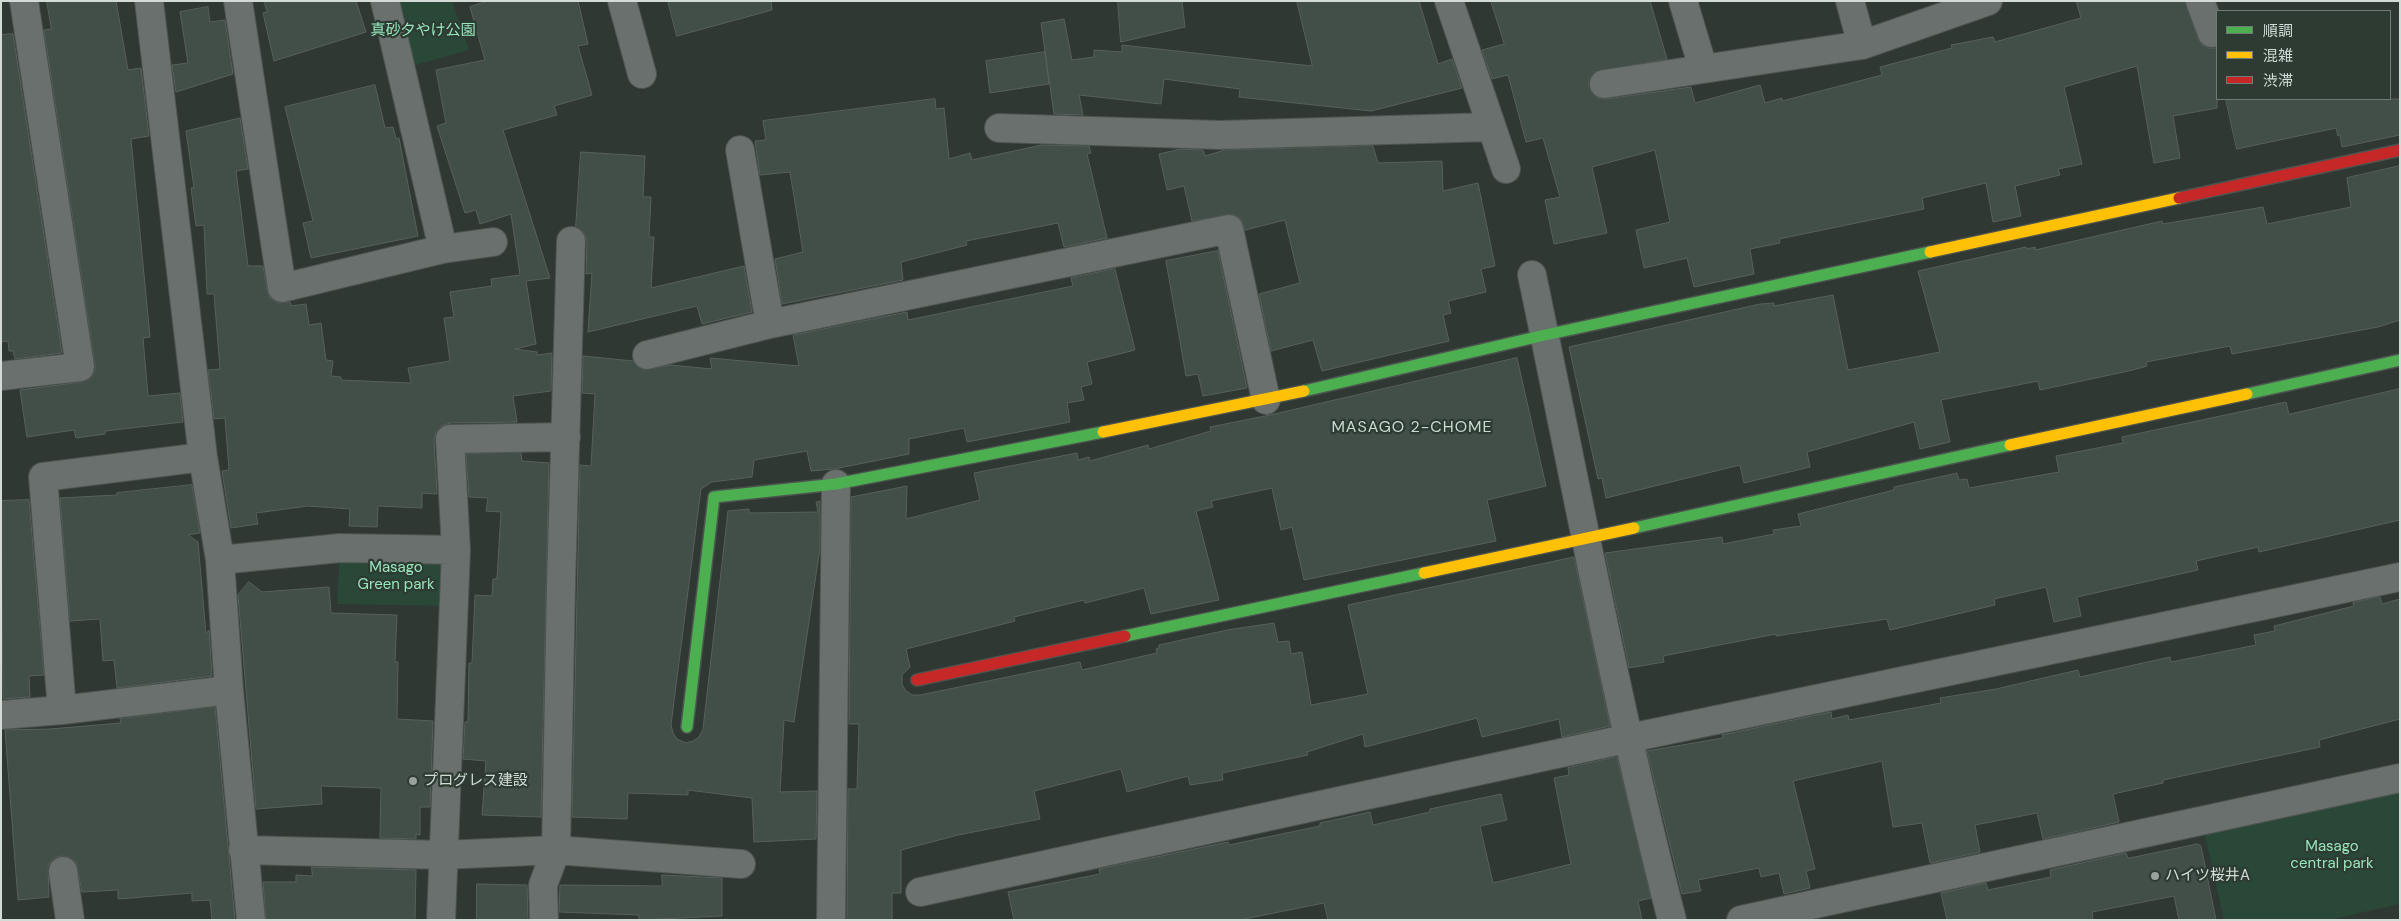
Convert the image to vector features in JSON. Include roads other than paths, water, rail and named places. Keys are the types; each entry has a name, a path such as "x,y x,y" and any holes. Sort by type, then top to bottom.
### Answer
{"street":[{"path":"1,376 80,367 24,1"},
{"path":"149,1 203,457 220,560 229,690 251,920"},
{"path":"238,1 282,288 443,249 493,242"},
{"path":"385,1 443,249"},
{"path":"622,1 642,74"},
{"path":"1449,1 1506,169"},
{"path":"1683,1 1704,68"},
{"path":"1850,1 1862,45"},
{"path":"1604,84 1862,45 1988,1"},
{"path":"2200,1 2212,33"},
{"path":"998,128 1220,136 1491,127"},
{"path":"740,150 770,324"},
{"path":"687,727 714,497 836,484 1266,400 1545,335 2400,150"},
{"path":"647,354 770,324 1229,229 1266,400"},
{"path":"544,920 544,884 556,850 561,586 571,241"},
{"path":"1532,274 1587,538 1602,626 1630,738 1646,821 1672,920"},
{"path":"917,680 1587,538 2400,360"},
{"path":"441,920 456,550 450,439 566,437"},
{"path":"62,710 43,477 203,457"},
{"path":"831,920 836,484"},
{"path":"220,560 340,548 456,550"},
{"path":"920,892 1630,738 2400,577"},
{"path":"1,715 62,710 229,690"},
{"path":"1741,920 2400,778"},
{"path":"243,850 443,855 556,850 741,864"},
{"path":"64,871 70,920"}],"place":[{"name":"プログレス建設","path":"413,781"},
{"name":"ハイツ桜井A","path":"2155,876"}],"district":[{"name":"MASAGO 2-CHOME","path":"1412,428"}],"park label":[{"name":"真砂夕やけ公園","path":"423,31"},
{"name":"Masago Green park","path":"396,576"},
{"name":"Masago central park","path":"2332,856"}]}
